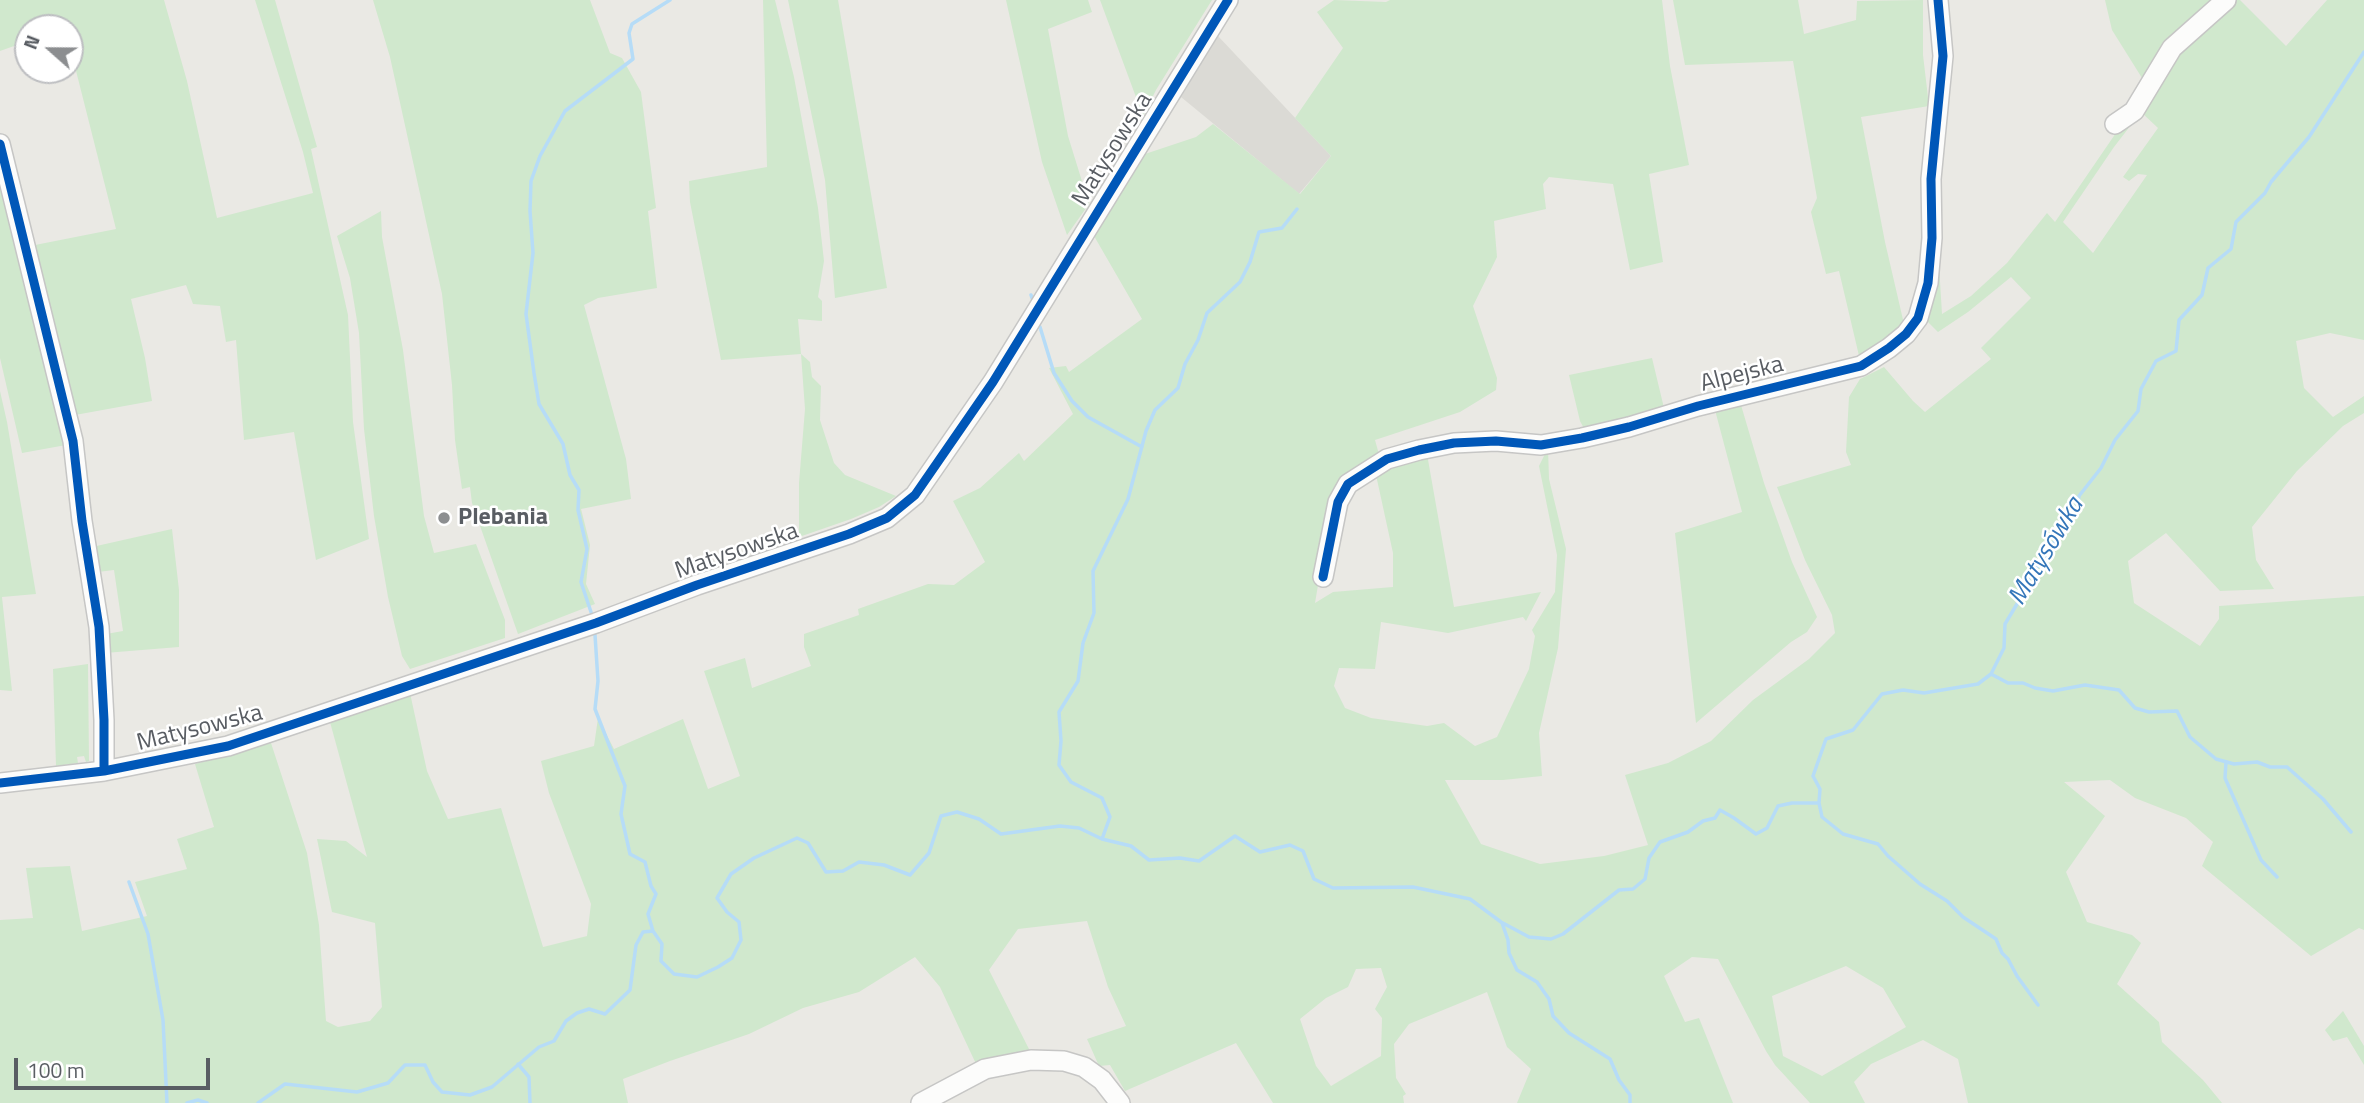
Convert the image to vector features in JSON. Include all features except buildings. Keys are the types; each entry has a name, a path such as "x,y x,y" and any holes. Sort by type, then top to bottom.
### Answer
{"street":[{"name":"Matysowska","path":"0,783 104,771 228,746 596,622 849,534 887,518 915,495 993,382 1228,0"},
{"name":"Alpejska","path":"1323,578 1338,502 1348,484 1387,459 1454,443 1496,441 1541,445 1629,427 1698,406 1861,366 1906,334 1917,318 1928,283 1932,238 1931,179 1942,56 1938,0"},
{"path":"2115,124 2133,111 2172,48 2226,0"},
{"path":"0,144 73,440 99,627 104,771"},
{"path":"921,1103 985,1069 1031,1060 1064,1061 1084,1067 1102,1080 1120,1103"}],"shaded area":[{"path":"1218,36 1331,156 1299,194 1181,97"}],"green space":[{"path":"0,0 164,0 187,81 217,218 313,193 303,152 255,0 275,0 317,147 311,149 348,315 353,422 369,539 316,560 294,432 244,440 236,340 226,342 220,306 193,304 186,285 131,299 152,401 75,415 30,246 116,229 79,84 84,84 84,14 14,14 14,46 0,51"},
{"path":"373,0 590,0 610,53 622,58 641,92 656,208 648,211 657,288 598,298 584,305 626,459 631,499 581,509 590,545 586,584 595,604 518,634 472,503 470,487 462,489 442,294 390,57"},
{"path":"763,0 775,0 794,77 818,208 824,261 818,297 822,301 822,321 798,319 801,354 721,360 690,202 689,181 767,167"},
{"path":"788,0 838,0 887,288 835,298 825,180"},
{"path":"1006,0 1088,0 1092,12 1048,29 1068,136 1089,204 1067,235 1042,162"},
{"path":"1100,0 1212,0 1156,90 1143,116"},
{"path":"1334,0 1662,0 1670,66 1689,165 1649,174 1663,262 1630,270 1613,184 1549,177 1543,184 1546,209 1494,221 1497,257 1473,306 1497,378 1496,390 1460,412 1375,440 1380,458 1341,477 1329,519 1315,603 1333,592 1393,587 1393,553 1376,475 1427,454 1454,607 1541,592 1526,621 1523,617 1448,633 1381,622 1375,669 1339,668 1334,686 1345,708 1371,718 1427,726 1444,723 1475,746 1497,737 1529,669 1535,636 1532,630 1555,592 1557,555 1539,466 1548,448 1549,479 1566,549 1558,648 1539,733 1542,776 1503,780 1445,780 1481,844 1540,864 1604,856 1648,845 1625,775 1668,763 1711,741 1753,700 1809,659 1835,633 1832,615 1805,560 1777,487 1851,465 1846,452 1849,397 1860,379 1884,367 1925,412 1991,359 1981,348 2031,298 2011,277 1938,332 1925,319 1939,265 1942,314 1971,296 2007,263 2047,213 2055,222 2118,130 2183,45 2233,0 2240,0 2286,46 2327,0 2364,0 2364,340 2330,333 2296,341 2304,388 2333,417 2364,396 2364,413 2343,426 2297,471 2252,527 2256,560 2274,589 2220,591 2166,533 2128,561 2134,603 2200,646 2219,619 2219,606 2364,596 2364,930 2359,928 2311,956 2202,866 2213,842 2186,818 2135,798 2110,780 2064,782 2105,816 2066,872 2087,922 2132,935 2141,943 2117,984 2159,1022 2162,1042 2203,1080 2222,1103 1968,1103 1958,1059 1923,1040 1871,1064 1854,1082 1865,1103 1810,1103 1775,1065 1766,1051 1718,959 1692,957 1664,976 1685,1022 1699,1018 1733,1103 1517,1103 1531,1069 1507,1047 1487,992 1409,1024 1394,1044 1396,1078 1406,1094 1403,1096 1404,1103 1273,1103 1236,1043 1125,1091 1110,1065 1099,1066 1087,1039 1126,1026 1108,987 1087,921 1018,929 989,970 1031,1053 977,1066 940,987 915,957 859,992 803,1008 749,1034 623,1079 628,1103 0,1103 0,920 33,918 26,868 70,866 82,931 147,916 135,882 187,869 177,839 214,827 195,764 271,743 307,853 319,925 326,1021 338,1027 370,1021 382,1007 375,923 332,912 317,839 346,841 367,857 330,722 410,693 427,771 448,819 501,808 543,947 587,936 591,904 549,793 541,761 594,746 598,718 614,749 683,719 708,789 740,776 704,671 745,658 752,688 811,666 804,647 804,634 859,615 858,609 928,584 954,585 985,562 953,501 980,488 1019,453 1024,461 1073,414 1049,368 1066,366 1069,372 1142,319 1094,236 1142,155 1196,137 1213,124 1300,194 1331,156 1295,118 1343,48 1317,12","holes":["2141,112 2158,128 2123,177 2129,181 2138,174 2147,175 2093,253 2063,222","1846,966 1883,988 1906,1027 1822,1076 1783,1056 1772,996","1381,968 1387,987 1375,1009 1382,1018 1381,1056 1331,1086 1316,1066 1300,1019 1326,998 1348,987 1356,969"]},
{"path":"1673,0 1798,0 1804,34 1856,20 1857,1 1923,0 1923,55 1929,106 1861,117 1904,324 1860,360 1839,271 1826,274 1811,212 1817,198 1793,61 1685,65"},
{"path":"2105,0 2218,0 2147,86 2112,30"},
{"path":"0,172 66,445 22,453 0,358"},
{"path":"381,211 382,237 403,350 424,516 434,553 476,544 505,620 505,638 410,669 402,656 388,597 374,516 364,429 359,333 350,278 337,236"},
{"path":"801,354 810,362 812,377 821,386 820,420 834,463 845,475 896,496 851,519 799,537 799,483 805,409"},
{"path":"1652,358 1664,408 1586,432 1580,421 1569,375"},
{"path":"0,391 36,594 2,597 12,691 0,690"},
{"path":"1741,405 1764,483 1792,562 1817,617 1807,632 1791,642 1696,723 1675,533 1742,512 1715,410"},
{"path":"172,529 179,590 179,647 105,653 106,634 123,631 114,570 98,572 92,547"},
{"path":"88,664 89,761 86,762 84,756 77,757 78,763 56,766 53,669"},
{"path":"2343,1011 2364,1046 2364,1065 2347,1037 2333,1041 2325,1030"}],"waterway":[{"path":"591,612 581,582 587,549 578,510 579,490 570,475 563,444 539,404 534,373 526,314 533,253 531,181 540,156 565,111 633,59 629,33 632,24 670,0"},
{"name":"Matysówka","path":"258,1103 285,1084 357,1092 388,1083 405,1065 425,1065 433,1082 442,1092 470,1095 492,1087 539,1047 554,1041 566,1021 577,1013 589,1009 605,1014 630,990 636,945 643,932 653,931 662,944 661,961 674,974 697,977 732,958 741,940 739,922 717,898 731,874 754,858 797,838 808,843 826,872 843,871 859,862 884,865 910,875 929,853 941,816 957,812 979,819 1001,834 1060,826 1079,828 1102,839 1131,846 1149,860 1180,858 1199,861 1235,836 1260,852 1290,845 1303,851 1314,879 1333,888 1413,887 1470,899 1501,922 1529,937 1551,939 1563,934 1619,890 1633,889 1645,879 1649,858 1660,842 1715,818 1720,810 1756,834 1767,828 1778,806 1819,803 1820,789 1813,776 1826,739 1853,730 1882,694 1903,690 1924,693 1978,684 1991,674 2004,648 2005,624 2023,594 2027,581 2053,545 2062,522 2077,509 2079,496 2101,468 2115,440 2138,411 2141,389 2156,361 2176,351 2179,320 2202,295 2208,268 2231,249 2236,222 2265,193 2309,137 2364,52"},
{"path":"1102,839 1110,817 1102,798 1071,782 1059,765 1059,712 1078,681 1083,643 1094,613 1093,571 1128,499 1146,431 1155,410 1178,388 1185,364 1198,340 1207,313 1240,282 1250,262 1259,232 1282,228 1297,209"},
{"path":"1040,327 1054,373 1072,401 1088,417 1142,447"},
{"path":"595,635 598,681 595,709 625,786 621,814 630,854 645,862 651,886 656,894 648,914 653,931"},
{"path":"1991,674 2008,683 2023,683 2053,691 2085,685 2119,690 2135,708 2149,712 2177,711 2190,737 2216,759 2234,764 2257,762 2270,767 2287,767 2323,799 2351,832"},
{"path":"2226,762 2225,778 2261,860 2277,877"},
{"path":"1819,803 1822,817 1843,834 1878,844 1920,884 1996,939 2002,953 2038,1005"},
{"path":"129,882 148,934 163,1020 167,1103"},
{"path":"1502,923 1509,953 1517,970 1537,982 1549,999 1553,1016 1569,1033 1610,1059 1619,1080 1630,1095 1630,1103"},
{"path":"518,1064 529,1077 530,1103"},
{"name":"Matysówka","path":"187,1103 198,1100 207,1103"}],"cycle path":[{"path":"0,783 104,771 228,746 596,623 697,585 849,534 887,518 915,495 993,382 1228,0"},
{"path":"1323,577 1338,502 1348,484 1387,459 1454,443 1496,441 1541,445 1629,427 1698,406 1861,366 1906,334 1918,318 1928,283 1932,238 1931,179 1943,56 1938,0"},
{"path":"0,144 73,441 82,521 99,627 104,771"}],"place":[{"name":"Plebania","path":"444,518"}]}
